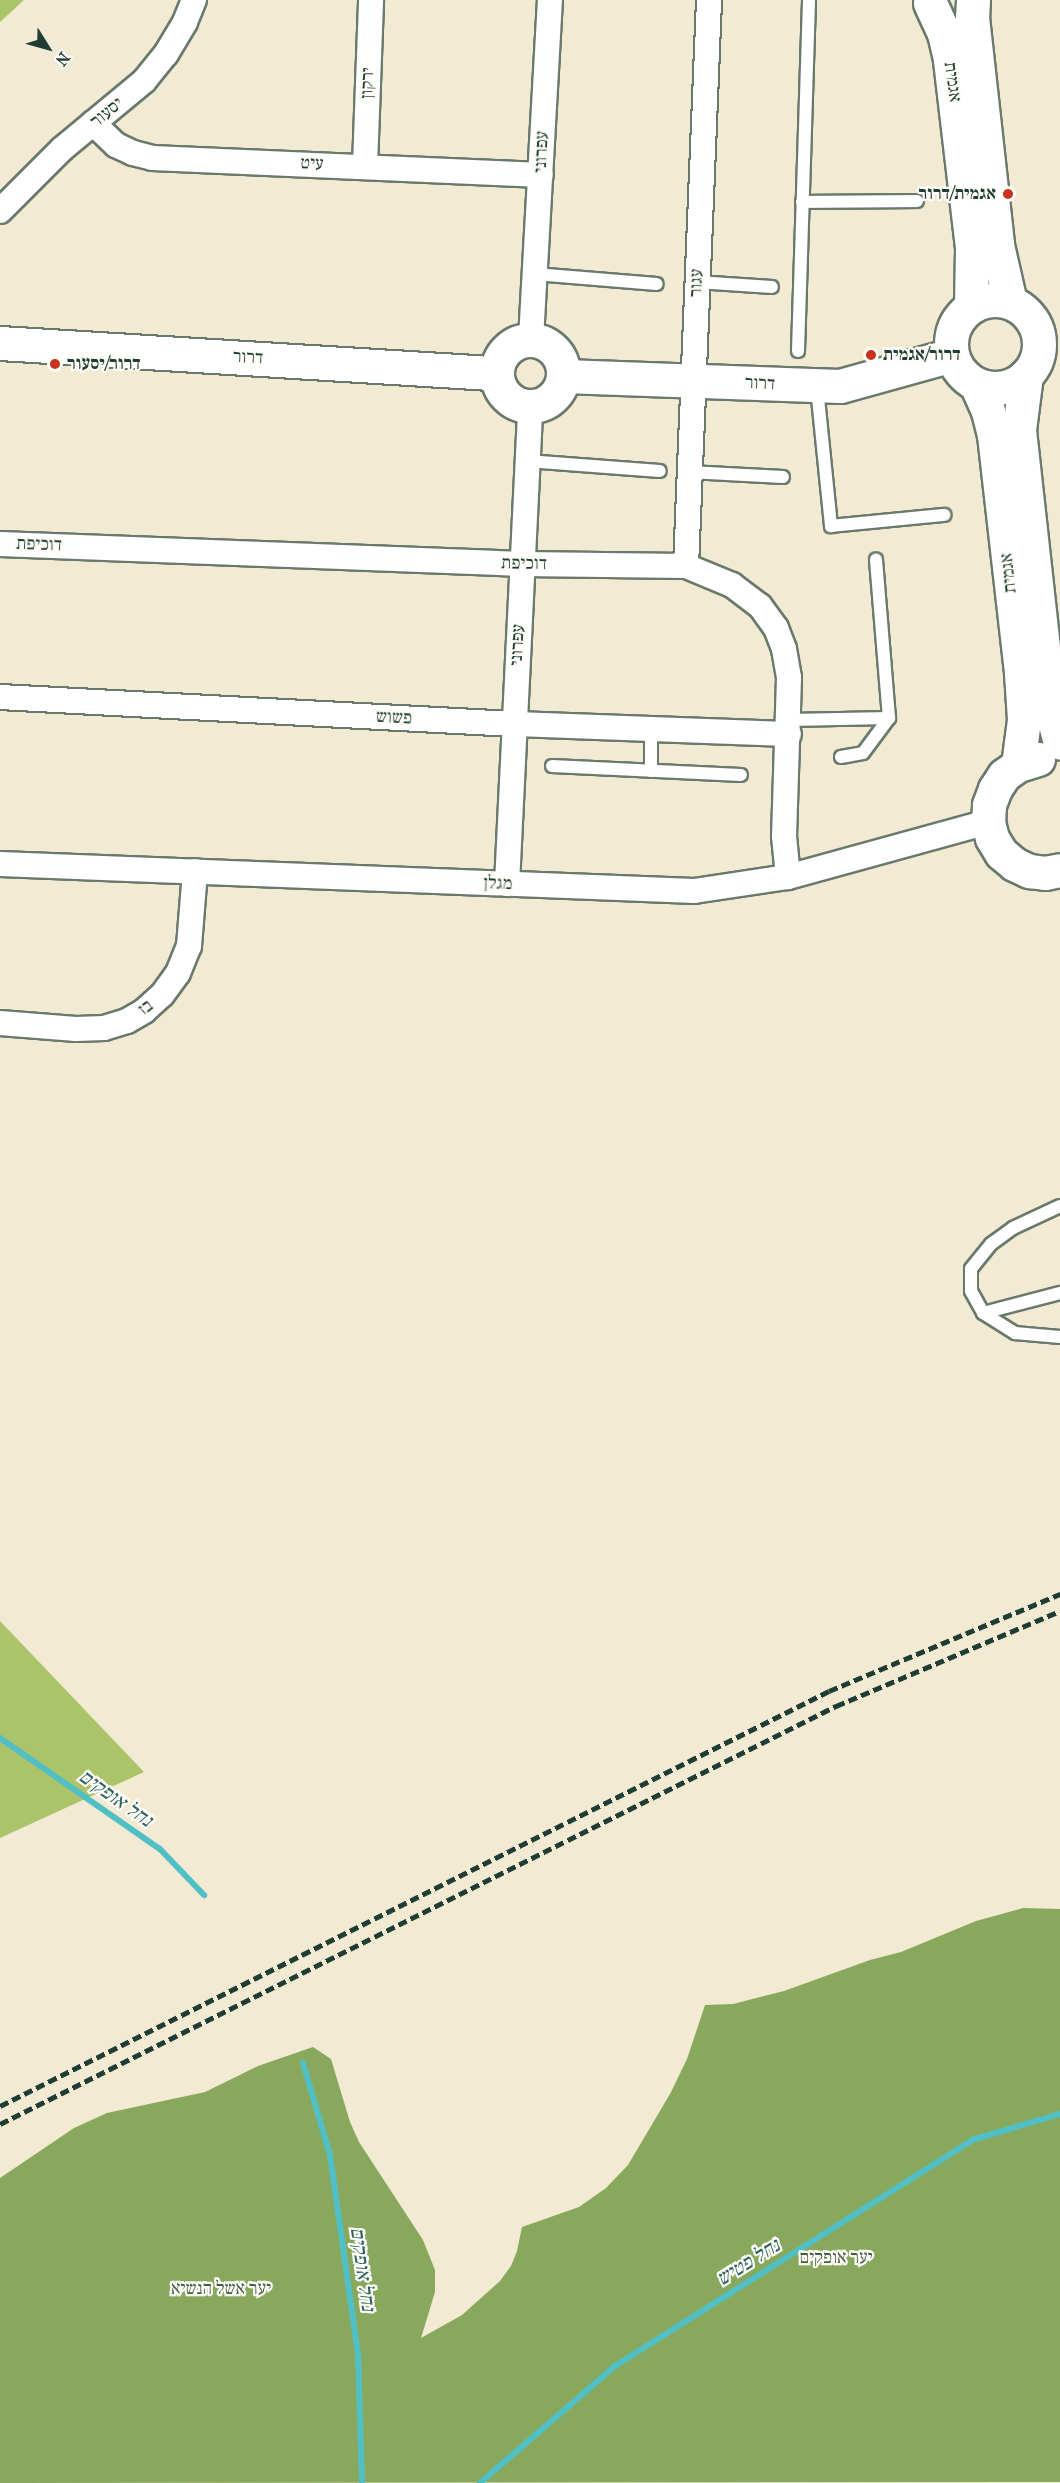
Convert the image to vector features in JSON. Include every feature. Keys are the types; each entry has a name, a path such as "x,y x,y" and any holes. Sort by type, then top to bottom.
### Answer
{"street":[{"name":"יסעור","path":"0,211 62,149 121,102 151,72 185,22 194,0"},
{"name":"ירקון","path":"365,166 371,0"},
{"name":"עפרוני","path":"531,339 550,0"},
{"name":"עגור","path":"686,566 709,0"},
{"name":"אגמית","path":"973,0 972,17 997,245 1010,302"},
{"name":"אגמית","path":"938,1 950,60 972,248 971,308"},
{"name":"עיט","path":"93,123 116,145 133,153 153,158 541,175"},
{"path":"996,300 1010,302 1029,316 1039,339 1036,358 1026,375 1018,382 997,388 976,384 961,372 952,355 954,329 971,308 996,300"},
{"path":"531,339 551,347 559,355 564,376 561,386 549,401 530,407 510,400 503,393 496,373 501,356 507,349 514,344 531,339"},
{"name":"דרור","path":"0,343 496,373"},
{"name":"דרור","path":"564,376 840,386 952,355"},
{"name":"אגמית","path":"1026,375 1019,430 1050,701 1060,743"},
{"name":"אגמית","path":"976,384 988,411 994,435 1021,673 1024,720 1018,765"},
{"name":"עפרוני","path":"507,884 530,407"},
{"name":"דוכיפת","path":"0,544 522,564 686,566 732,585 759,606 776,628 784,649 789,678 789,727 783,836 788,877"},
{"name":"פשוש","path":"0,697 514,724 651,729 789,727"},
{"path":"1060,760 1043,758 1018,765 1005,775 995,789 989,805 988,822 992,838 1001,853 1014,864 1029,871 1046,873 1060,870"},
{"name":"מגלן","path":"0,864 694,891 788,877 988,822"},
{"name":"בז","path":"0,1023 76,1029 104,1028 127,1021 144,1011 162,996 178,973 189,946 195,871"}],"lane":[{"path":"798,351 809,0"},
{"path":"802,202 917,201"},
{"path":"535,274 657,284"},
{"path":"697,282 772,287"},
{"path":"817,386 831,526 944,515"},
{"path":"527,461 660,471"},
{"path":"689,472 783,477"},
{"path":"841,757 863,753 889,718 876,560"},
{"path":"789,727 889,718"},
{"path":"651,729 651,771"},
{"path":"552,766 741,775"},
{"path":"1060,1206 1012,1228 991,1244 971,1269 971,1291 983,1313 1015,1332 1060,1337"},
{"path":"983,1313 1060,1293"}],"green space":[{"path":"0,0 24,0 0,22"},
{"path":"0,1621 144,1772 0,1838"},
{"name":"יער אופקים","path":"1023,1908 1060,1909 1060,2482 0,2483 0,2178 74,2128 107,2113 205,2092 258,2066 313,2047 331,2059 350,2122 359,2142 423,2240 435,2270 435,2292 421,2338 462,2315 500,2281 511,2266 522,2227 579,2207 606,2188 628,2165 670,2094 687,2059 705,2005 733,2004 784,1991 870,1960 901,1952 976,1921"}],"waterway":[{"name":"נחל אופקים","path":"0,1738 160,1849 204,1895"},
{"name":"נחל אופקים","path":"303,2063 330,2155 358,2353 362,2483"},
{"name":"נחל פטיש","path":"480,2483 615,2366 972,2140 1060,2114"}],"railway":[{"path":"0,2106 829,1691 1060,1594"},
{"path":"0,2124 836,1706 1060,1611"}],"place":[{"name":"אגמית/דרור","path":"1008,194"},
{"name":"דרור/אגמית","path":"871,355"},
{"name":"דרור/יסעור","path":"55,364"}],"park label":[{"name":"יער אשל הנשיא","path":"221,2289"}]}
